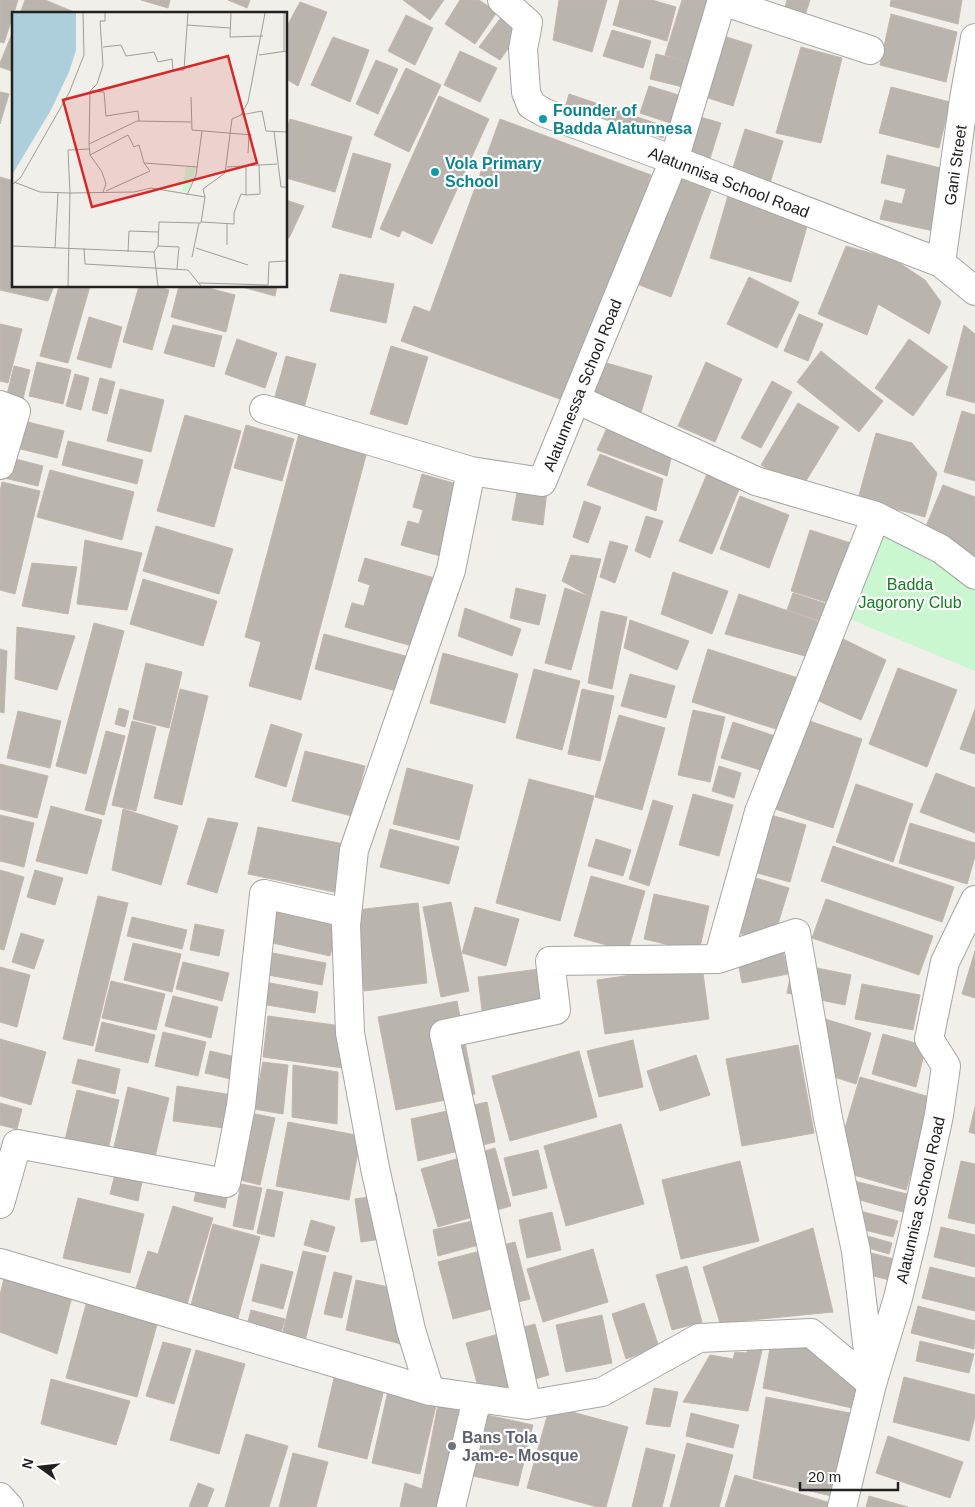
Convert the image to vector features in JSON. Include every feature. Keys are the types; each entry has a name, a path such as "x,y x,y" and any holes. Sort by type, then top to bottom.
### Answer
{"street":[{"name":"Alatunnisa School Road","path":"502,0 529,12 523,49 526,92 531,105 545,114 674,160 941,263 975,291"},
{"path":"722,1 870,50"},
{"name":"Alatunnessa School Road","path":"264,409 471,471 542,482 674,160 722,1"},
{"name":"Gani Street","path":"941,263 969,100 975,38"},
{"path":"576,399 756,480 799,495 876,516 940,549 975,575"},
{"path":"0,405 16,411 0,465"},
{"path":"430,1391 409,1320 375,1168 350,1033 346,925 354,850 451,570 471,471"},
{"path":"718,959 759,812 876,516"},
{"path":"0,1204 17,1144 226,1182 241,1106 264,894 347,913"},
{"name":"Alatunnisa School Road","path":"842,1507 872,1384 898,1298 939,1115 946,1066 929,1039 945,962 975,900"},
{"path":"527,1405 444,1034 556,1010 550,962 718,959 796,933 828,1118 856,1251 872,1384"},
{"path":"0,1263 430,1391 477,1399 527,1405 602,1392 700,1338 811,1333 872,1384"},
{"path":"451,1507 477,1399"},
{"path":"0,1497 9,1507"}],"green space":[{"name":"Badda Jagorony Club","path":"883,534 935,553 975,585 975,671 850,619"}],"building":[{"path":"0,0 18,0 14,12 12,12 12,18 4,43 0,42"},
{"path":"25,0 45,0 74,12 21,12"},
{"path":"141,0 170,0 168,8"},
{"path":"228,0 250,0 247,8"},
{"path":"403,0 444,0 430,20"},
{"path":"460,0 479,0 497,12 475,44 445,24"},
{"path":"559,0 607,0 592,52 553,40"},
{"path":"620,0 652,0 676,7 667,41 613,25"},
{"path":"682,0 709,0 697,65 665,55"},
{"path":"787,0 810,0 803,21 783,15"},
{"path":"891,0 962,0 958,24 890,6"},
{"path":"300,2 327,12 298,86 288,80 288,24"},
{"path":"891,14 957,32 946,82 880,65"},
{"path":"406,15 433,28 415,65 388,51"},
{"path":"502,16 521,30 500,60 479,47"},
{"path":"612,30 651,41 643,68 603,56"},
{"path":"12,34 12,71 0,67"},
{"path":"717,34 752,45 733,106 699,95"},
{"path":"333,37 369,50 350,102 311,85"},
{"path":"801,47 842,58 821,143 776,133"},
{"path":"460,51 497,68 480,102 444,85"},
{"path":"656,54 693,63 687,88 650,79"},
{"path":"376,60 398,69 378,114 356,104"},
{"path":"406,68 441,85 409,152 374,135"},
{"path":"649,86 682,96 673,124 640,113"},
{"path":"891,87 950,102 939,148 879,133"},
{"path":"0,92 9,94 0,124"},
{"path":"569,94 667,127 663,138 566,105"},
{"name":"Vola Primary School","path":"439,96 489,119 432,244 402,230 399,237 380,229"},
{"path":"690,114 721,123 707,168 677,159"},
{"path":"290,119 352,137 335,192 288,179 288,126"},
{"path":"500,119 651,175 568,402 401,341 414,306 430,312"},
{"path":"745,129 783,141 770,183 732,171"},
{"path":"353,153 391,164 371,238 332,227"},
{"path":"887,155 949,170 933,231 880,219 885,200 902,204 906,189 881,183"},
{"path":"677,171 713,185 671,297 634,283"},
{"path":"0,177 12,180 12,288 53,288 48,301 0,290"},
{"path":"729,192 810,216 791,282 710,258"},
{"path":"288,201 304,206 288,238"},
{"path":"846,246 895,260 925,280 941,302 929,334 878,304 867,335 818,314"},
{"path":"340,274 394,284 386,323 330,311"},
{"path":"749,277 799,302 777,348 727,324"},
{"path":"58,288 89,288 68,363 40,356"},
{"path":"138,288 162,288 169,290 152,350 123,342"},
{"path":"178,288 209,288 235,295 226,332 171,317"},
{"path":"245,288 277,288 275,296"},
{"path":"799,314 823,324 808,361 784,351"},
{"path":"89,317 122,327 111,368 77,359"},
{"path":"0,324 22,329 8,383 0,381"},
{"path":"173,325 222,336 214,367 164,353"},
{"path":"964,325 975,334 975,403 946,395"},
{"path":"237,339 277,353 265,388 225,374"},
{"path":"909,339 948,367 913,416 875,388"},
{"path":"391,346 428,357 407,425 370,414"},
{"path":"821,351 883,401 859,432 797,382"},
{"path":"286,356 316,364 304,408 274,400"},
{"path":"37,362 71,370 63,404 29,396"},
{"path":"603,362 652,376 640,416 592,402"},
{"path":"706,362 742,379 715,442 678,426"},
{"path":"14,366 30,370 21,407 5,403"},
{"path":"75,374 89,378 81,410 66,406"},
{"path":"100,378 115,382 107,414 92,410"},
{"path":"772,381 792,392 761,448 741,438"},
{"path":"120,389 164,400 151,452 107,441"},
{"path":"798,403 839,427 801,489 761,465"},
{"path":"962,411 975,415 975,481 944,472"},
{"path":"0,415 64,431 57,458 0,444"},
{"path":"185,415 241,431 214,527 157,511"},
{"path":"611,419 674,445 667,476 597,450"},
{"path":"246,425 294,439 282,481 234,468"},
{"path":"301,426 369,444 301,700 249,686 261,642 245,637"},
{"path":"876,433 912,443 937,473 925,517 858,499"},
{"path":"68,441 143,460 137,484 62,465"},
{"path":"600,454 663,479 656,511 587,485"},
{"path":"0,455 43,466 38,486 0,477"},
{"path":"50,470 134,492 122,540 37,517"},
{"path":"422,474 467,487 447,558 401,545 408,521 419,524 423,510 413,507"},
{"path":"707,474 740,487 712,554 679,541"},
{"path":"2,482 40,491 15,594 0,590 0,492"},
{"path":"943,485 975,497 975,560 922,536"},
{"path":"518,487 547,491 543,525 512,520"},
{"path":"740,496 789,515 769,568 720,549"},
{"path":"584,501 601,507 588,543 573,537"},
{"path":"646,516 663,521 650,558 635,551"},
{"path":"156,526 233,549 219,594 143,571"},
{"path":"810,530 854,544 835,605 791,591"},
{"path":"85,540 142,553 127,610 77,604"},
{"path":"610,541 628,546 615,583 600,577"},
{"path":"571,555 601,559 591,597 562,581"},
{"path":"365,558 438,579 419,648 345,627 352,603 364,606 370,585 358,581"},
{"path":"32,563 77,567 68,614 22,606"},
{"path":"673,572 728,591 712,634 661,614"},
{"path":"143,579 217,601 203,646 130,624"},
{"path":"516,588 546,595 539,625 510,618"},
{"path":"565,588 591,597 571,670 545,663"},
{"path":"793,593 833,606 827,623 787,610"},
{"path":"739,594 823,623 812,658 725,634"},
{"path":"465,608 521,629 512,656 458,636"},
{"path":"601,611 627,617 612,689 588,683"},
{"path":"630,620 689,641 677,670 624,648"},
{"path":"94,623 124,631 86,774 56,766"},
{"path":"17,627 75,636 57,690 15,679"},
{"path":"324,634 413,658 404,693 315,669"},
{"path":"841,638 886,660 861,720 812,698"},
{"path":"0,649 7,651 4,713 0,712"},
{"path":"708,649 798,678 782,731 692,702"},
{"path":"443,653 518,674 505,723 430,703"},
{"path":"146,663 182,672 169,728 133,719"},
{"path":"898,668 957,690 927,767 869,744"},
{"path":"534,669 580,681 562,750 516,738"},
{"path":"630,674 675,686 666,718 621,706"},
{"path":"180,689 208,696 182,805 154,798"},
{"path":"582,689 614,696 600,761 568,754"},
{"path":"119,708 129,711 125,727 115,724"},
{"path":"975,709 975,754 960,749"},
{"path":"693,710 725,717 710,782 678,775"},
{"path":"18,711 61,721 50,768 7,758"},
{"path":"619,715 665,728 642,810 595,797"},
{"path":"801,718 862,739 833,828 772,808"},
{"path":"132,721 156,727 136,811 112,805"},
{"path":"733,722 775,736 764,771 721,758"},
{"path":"271,724 302,734 286,787 255,777"},
{"path":"106,731 125,736 104,815 85,810"},
{"path":"305,751 365,766 352,816 292,801"},
{"path":"0,764 48,776 37,818 0,809"},
{"path":"719,766 741,773 734,798 712,791"},
{"path":"407,768 473,785 459,840 393,824"},
{"path":"936,773 975,788 975,833 920,812"},
{"path":"529,779 594,796 560,921 496,903"},
{"path":"856,784 913,804 893,862 836,842"},
{"path":"693,794 733,805 719,856 679,845"},
{"path":"653,800 673,806 649,886 629,879"},
{"path":"51,806 102,820 87,874 36,861"},
{"path":"123,809 178,826 161,885 112,870"},
{"path":"767,814 806,825 790,882 750,871"},
{"path":"0,815 34,823 24,867 0,861"},
{"path":"208,818 238,823 217,893 187,884"},
{"path":"910,823 975,843 975,857 967,884 899,863"},
{"path":"258,827 349,845 339,893 248,874"},
{"path":"390,829 459,847 449,884 380,867"},
{"path":"596,839 631,850 623,876 588,866"},
{"path":"833,846 954,887 942,922 821,881"},
{"path":"0,870 24,877 4,950 0,949"},
{"path":"35,870 63,878 55,905 27,897"},
{"path":"746,875 789,888 772,943 729,930"},
{"path":"591,876 645,891 628,951 574,936"},
{"path":"654,894 709,906 699,952 644,939"},
{"path":"98,896 128,903 93,1046 63,1039"},
{"path":"826,899 933,936 919,975 812,938"},
{"path":"451,902 469,991 441,997 423,907"},
{"path":"418,903 427,983 364,991 356,910"},
{"path":"272,906 339,922 330,956 264,941"},
{"path":"475,907 519,919 506,966 462,953"},
{"path":"132,917 187,930 182,949 127,936"},
{"path":"195,924 224,930 219,956 190,950"},
{"path":"21,933 44,940 34,969 12,962"},
{"path":"133,943 181,954 172,992 124,980"},
{"path":"782,946 788,974 742,983 737,956"},
{"path":"975,951 975,998 962,994"},
{"path":"267,952 326,963 322,985 263,974"},
{"path":"183,962 229,973 222,1001 176,989"},
{"path":"793,963 851,975 845,1005 787,993"},
{"path":"702,965 709,1019 605,1034 597,980"},
{"path":"0,967 30,975 17,1027 0,1022"},
{"path":"539,969 544,1011 483,1019 478,977"},
{"path":"111,981 165,994 156,1030 102,1018"},
{"path":"265,982 318,992 315,1013 261,1004"},
{"path":"862,984 920,995 913,1030 855,1019"},
{"path":"173,996 218,1007 211,1038 165,1026"},
{"path":"457,1001 475,1094 396,1110 378,1017"},
{"path":"268,1016 349,1027 343,1068 263,1057"},
{"path":"822,1018 871,1033 856,1084 806,1068"},
{"path":"102,1022 155,1035 148,1063 95,1051"},
{"path":"163,1032 206,1042 198,1076 155,1066"},
{"path":"883,1034 926,1046 916,1087 872,1074"},
{"path":"0,1039 46,1052 31,1105 0,1096"},
{"path":"633,1040 643,1087 599,1097 587,1051"},
{"path":"798,1045 814,1133 742,1146 726,1059"},
{"path":"210,1051 240,1058 235,1080 205,1073"},
{"path":"579,1051 597,1117 510,1141 492,1076"},
{"path":"696,1055 710,1095 660,1111 647,1071"},
{"path":"78,1059 120,1069 115,1094 72,1083"},
{"path":"263,1062 288,1065 283,1114 254,1109"},
{"path":"293,1065 338,1072 337,1124 292,1117"},
{"path":"860,1077 933,1098 906,1190 833,1169"},
{"path":"177,1086 238,1096 231,1129 173,1121"},
{"path":"128,1087 169,1098 154,1161 113,1151"},
{"path":"77,1090 119,1100 107,1155 64,1144"},
{"path":"487,1102 495,1142 418,1161 411,1119"},
{"path":"0,1103 22,1109 17,1129 0,1125"},
{"path":"975,1107 975,1134 969,1132"},
{"path":"246,1112 275,1118 260,1185 232,1178"},
{"path":"288,1122 361,1136 349,1200 276,1186"},
{"path":"621,1124 644,1204 566,1226 544,1146"},
{"path":"495,1148 511,1206 438,1227 421,1169"},
{"path":"538,1150 547,1188 513,1196 504,1158"},
{"path":"740,1161 759,1241 681,1259 662,1180"},
{"path":"961,1161 975,1164 975,1224 948,1218"},
{"path":"116,1170 143,1177 138,1201 110,1194"},
{"path":"854,1181 907,1194 903,1212 849,1197"},
{"path":"198,1182 229,1188 225,1208 194,1201"},
{"path":"241,1184 262,1188 253,1230 233,1226"},
{"path":"267,1189 283,1192 274,1237 257,1233"},
{"path":"396,1193 403,1236 361,1242 355,1199"},
{"path":"78,1198 144,1214 130,1273 63,1258"},
{"path":"173,1206 213,1218 187,1304 136,1288 148,1251 158,1254"},
{"path":"845,1207 898,1221 893,1237 840,1224"},
{"path":"552,1212 561,1250 527,1258 519,1220"},
{"path":"481,1219 486,1243 438,1256 433,1230"},
{"path":"311,1220 335,1227 328,1252 304,1245"},
{"path":"213,1224 260,1237 235,1329 188,1316"},
{"path":"941,1227 975,1235 975,1267 934,1257"},
{"path":"813,1228 833,1312 720,1323 703,1267"},
{"path":"843,1229 892,1243 889,1254 840,1240"},
{"path":"515,1242 530,1299 453,1319 438,1262"},
{"path":"848,1247 894,1259 889,1280 843,1268"},
{"path":"593,1249 608,1302 543,1322 527,1269"},
{"path":"303,1251 326,1256 305,1341 282,1335"},
{"path":"261,1264 293,1272 283,1309 252,1301"},
{"path":"687,1266 702,1322 672,1330 656,1275"},
{"path":"930,1267 975,1278 975,1311 922,1298"},
{"path":"334,1272 352,1276 342,1318 324,1314"},
{"path":"5,1274 73,1293 57,1354 0,1332 0,1295"},
{"path":"356,1280 398,1289 401,1344 346,1330"},
{"path":"88,1297 159,1317 137,1397 66,1378"},
{"path":"644,1303 659,1347 626,1359 612,1314"},
{"path":"918,1306 975,1321 974,1349 911,1333"},
{"path":"251,1310 285,1319 278,1342 245,1333"},
{"path":"602,1315 612,1363 566,1372 556,1325"},
{"path":"535,1324 549,1375 480,1394 466,1343"},
{"path":"814,1340 863,1373 852,1408 763,1388 771,1342"},
{"path":"920,1341 974,1354 969,1373 916,1361"},
{"path":"163,1342 191,1349 174,1404 146,1396"},
{"path":"748,1344 763,1346 748,1411 683,1402 710,1355 733,1359 735,1352 747,1353"},
{"path":"196,1350 245,1364 219,1454 170,1440"},
{"path":"338,1361 388,1373 367,1459 318,1447"},
{"path":"392,1373 441,1384 420,1474 372,1463"},
{"path":"904,1377 975,1395 975,1416 969,1441 893,1422"},
{"path":"51,1379 130,1401 116,1445 41,1424"},
{"path":"654,1388 678,1392 670,1427 646,1424"},
{"path":"766,1397 855,1414 832,1496 753,1478"},
{"name":"Bans Tola Jam-e- Mosque","path":"439,1399 481,1409 462,1507 400,1507 405,1483 422,1489"},
{"path":"550,1406 628,1427 606,1507 598,1507 527,1488"},
{"path":"691,1413 739,1425 733,1448 686,1436"},
{"path":"487,1415 533,1425 518,1486 473,1476"},
{"path":"246,1434 288,1446 269,1507 225,1507"},
{"path":"888,1436 963,1462 950,1498 876,1473"},
{"path":"687,1443 733,1455 719,1507 670,1507"},
{"path":"646,1448 675,1455 662,1507 632,1507"},
{"path":"293,1453 328,1462 316,1507 279,1507"},
{"path":"735,1475 831,1503 829,1507 725,1507"},
{"path":"198,1483 214,1489 207,1507 189,1507"},
{"path":"869,1496 908,1507 866,1507"}],"place":[{"name":"Founder of Badda Alatunnesa","path":"543,119"},
{"name":"Vola Primary School","path":"435,172"},
{"name":"Bans Tola Jam-e- Mosque","path":"452,1446"}]}
